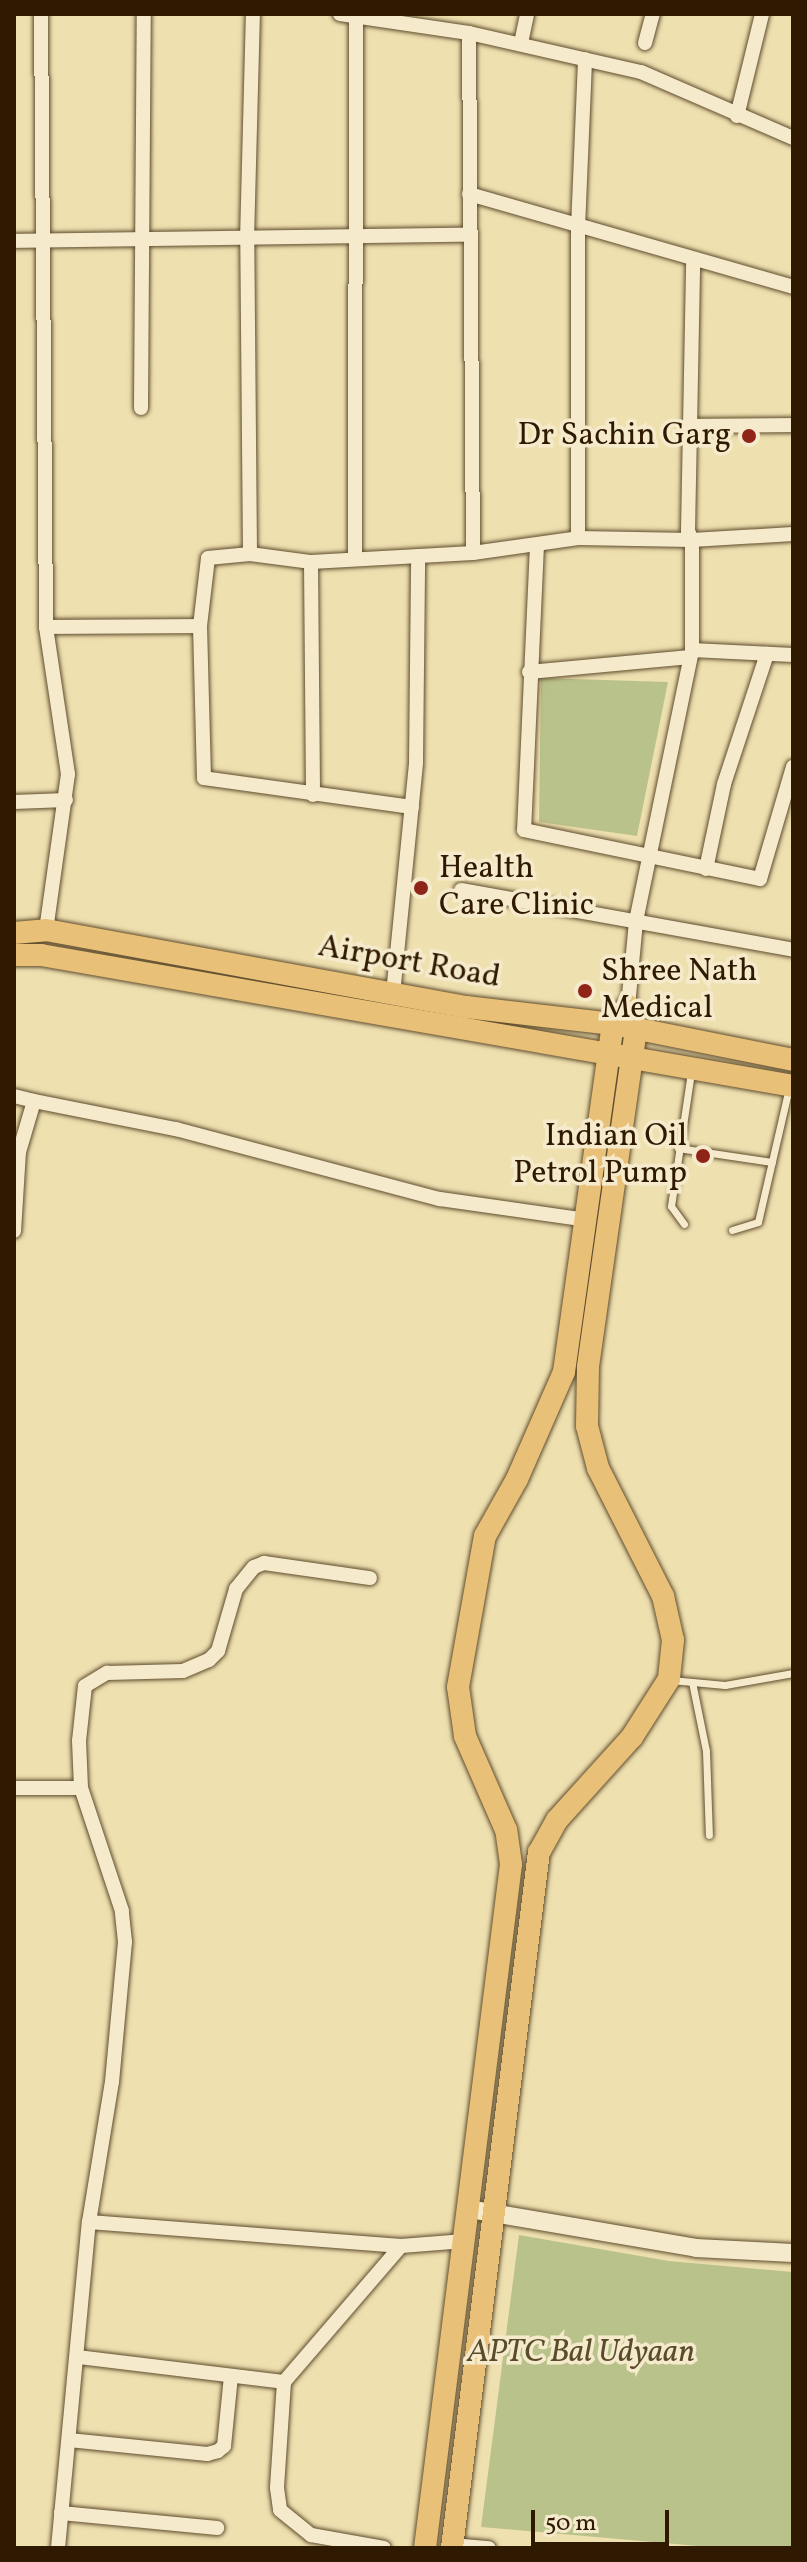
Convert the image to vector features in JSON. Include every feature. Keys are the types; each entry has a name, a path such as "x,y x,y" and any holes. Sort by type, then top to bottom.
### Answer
{"main road":[{"name":"Airport Road","path":"14,933 46,930 393,994 613,1024 793,1060"},
{"name":"Airport Road","path":"14,955 41,955 632,1060 792,1083"},
{"path":"425,2548 511,1864 506,1830 465,1736 458,1687 485,1536 517,1479 564,1372 613,1024 628,1006"},
{"path":"452,2546 539,1852 557,1820 632,1737 669,1679 673,1640 663,1596 598,1468 587,1426 588,1368 636,1029 628,1006"}],"street":[{"path":"41,14 46,627 65,727 66,800 46,930"},
{"path":"141,408 144,14"},
{"path":"250,554 247,240 253,14"},
{"path":"340,14 521,43 641,72 793,138"},
{"path":"521,43 527,14"},
{"path":"645,43 653,14"},
{"path":"737,116 762,14"},
{"path":"355,556 358,233 356,16"},
{"path":"469,33 473,553"},
{"path":"578,538 578,228 585,59"},
{"path":"469,194 578,228 793,287"},
{"path":"14,241 247,240 358,233 469,235"},
{"path":"628,1006 636,921 691,654 692,540 688,531 688,426 693,261"},
{"path":"688,426 793,425"},
{"path":"412,807 204,778 200,626 208,558 250,554 311,562 355,556 473,553 578,538 692,540 793,534"},
{"path":"537,545 524,830 649,860 760,879 793,767"},
{"path":"393,994 412,807 418,556"},
{"path":"311,562 313,795"},
{"path":"46,627 200,626"},
{"path":"529,672 691,654 793,655"},
{"path":"706,869 724,784 767,654"},
{"path":"14,802 66,800"},
{"path":"461,890 793,950"},
{"path":"14,1096 160,1126 440,1199 587,1220"},
{"path":"14,1231 19,1152 34,1101"},
{"path":"58,2548 89,2222 112,2082 125,1942 122,1911 81,1788 81,1700 94,1677 183,1671 209,1660 218,1651 236,1589 254,1567 264,1563 370,1578"},
{"path":"14,1788 81,1788"},
{"path":"469,2209 696,2248 793,2253"},
{"path":"89,2222 401,2246 465,2241"},
{"path":"384,2548 311,2535 280,2510 277,2488 284,2382 401,2246"},
{"path":"78,2357 284,2382"},
{"path":"69,2440 207,2454 218,2451 224,2446 231,2376"},
{"path":"61,2513 217,2528"},
{"path":"452,2546 489,2548"}],"lane":[{"path":"684,1224 671,1206 691,1070"},
{"path":"732,1230 758,1222 792,1083"},
{"path":"678,1148 772,1162"},
{"path":"669,1679 725,1685 793,1673"},
{"path":"692,1682 706,1751 709,1835"}],"green space":[{"path":"541,678 668,682 637,836 539,822"},
{"name":"APTC Bal Udyaan","path":"519,2235 669,2261 793,2272 793,2548 721,2548 481,2527"}],"place":[{"name":"Dr Sachin Garg","path":"749,436"},
{"name":"Health Care Clinic","path":"421,888"},
{"name":"Shree Nath Medical","path":"585,991"},
{"name":"Indian Oil Petrol Pump","path":"703,1156"}]}
